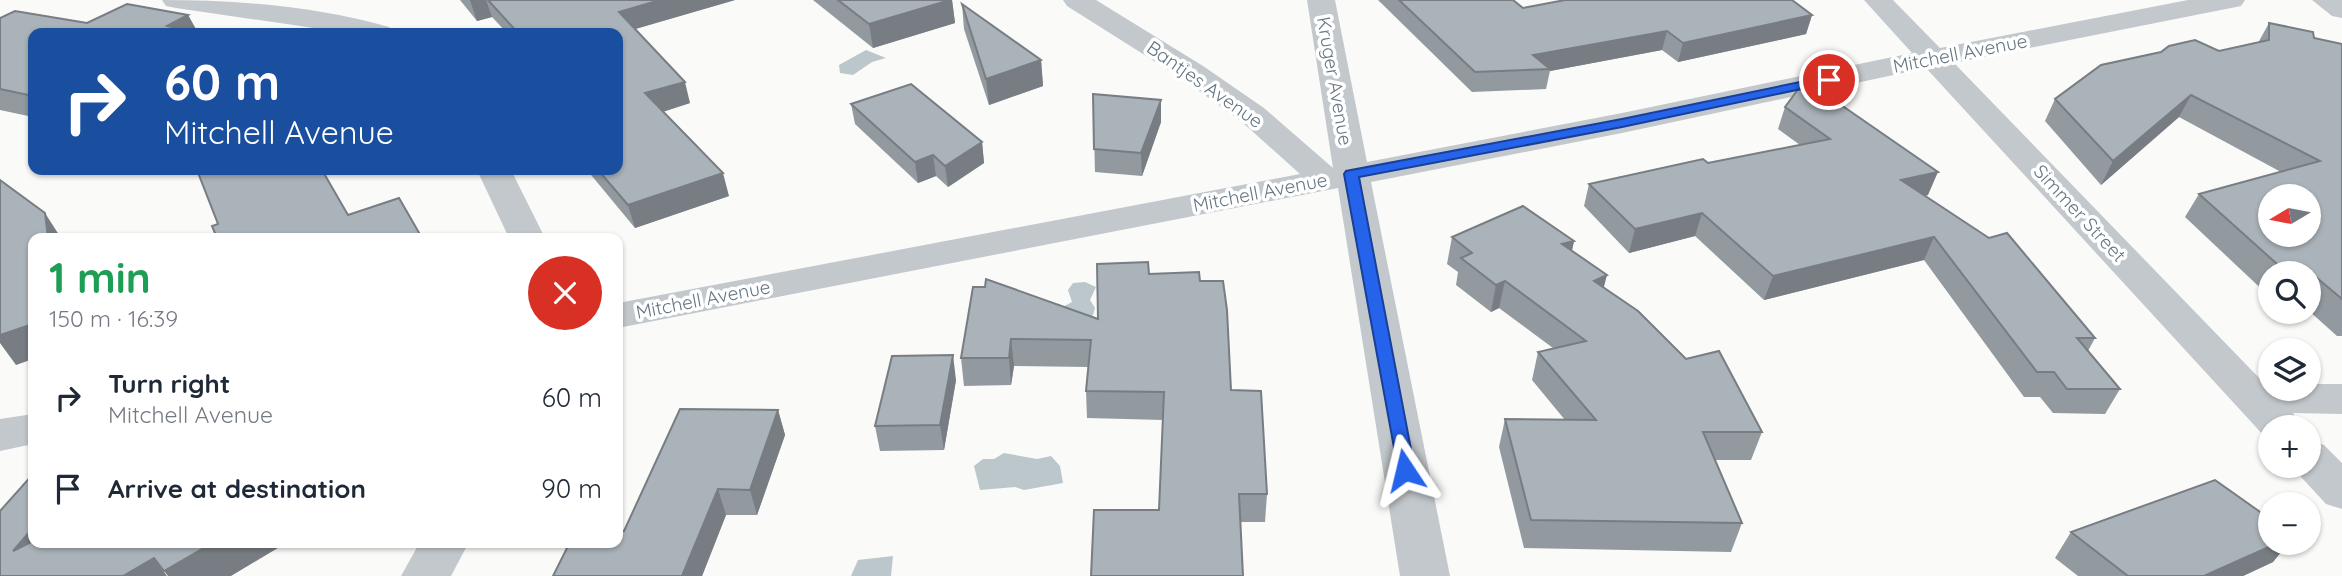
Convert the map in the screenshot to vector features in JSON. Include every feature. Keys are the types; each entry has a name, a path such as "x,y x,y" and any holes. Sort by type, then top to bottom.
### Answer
{"street":[{"path":"176,0 362,28"},
{"name":"Bantjes Avenue","path":"1077,0 1192,72 1338,177"},
{"name":"Kruger Avenue","path":"1321,0 1338,177 1425,576"},
{"name":"Simmer Street","path":"1878,0 2267,413"},
{"name":"Mitchell Avenue","path":"623,315 1622,123 1933,58 2231,0"},
{"path":"2326,0 2342,10"},
{"path":"496,175 525,233"},
{"path":"2267,413 2342,399"},
{"path":"0,435 28,430"},
{"path":"2321,470 2342,492"},
{"path":"426,576 442,548"}],"shaded area":[{"path":"866,50 886,58 872,62 853,75 840,73 839,65"},
{"path":"1085,282 1096,287 1090,300 1095,308 1093,315 1085,321 1059,309 1072,302 1068,290 1073,283"},
{"path":"1004,453 1037,459 1051,456 1060,466 1063,483 1024,490 1015,487 980,490 974,466 983,459 994,459"},
{"path":"893,556 891,576 851,576 858,560"}],"building":[{"path":"488,0 660,0 619,12 685,82 645,93 723,173 628,205 602,175 623,175 623,28 513,28"},
{"path":"838,0 950,0 869,24"},
{"path":"1399,0 1513,0 1523,8 1565,0 1792,0 1812,15 1683,43 1667,31 1533,55 1550,69 1475,72"},
{"path":"127,4 188,15 167,26 175,28 28,28 28,95 0,89 0,18 15,11 87,23"},
{"path":"962,4 1041,60 986,79"},
{"path":"2269,23 2313,32 2314,38 2342,44 2342,299 2321,281 2321,261 2274,261 2258,247 2321,247 2321,184 2258,184 2258,247 2199,194 2320,161 2191,95 2113,161 2055,99 2101,65 2161,52 2169,46 2195,40 2219,51 2269,40"},
{"path":"1805,80 1938,172 1901,180 1989,238 2007,233 2095,338 2077,338 2120,389 2067,389 2054,372 2037,372 1934,237 1773,276 1702,213 1635,229 1589,184 1703,159 1708,163 1830,139 1785,107"},
{"path":"911,84 982,142 945,166 933,155 915,162 851,104"},
{"path":"1093,94 1161,100 1141,153 1094,149"},
{"path":"199,175 325,175 348,215 399,198 419,233 215,233 212,226 218,224"},
{"path":"0,180 45,213 47,233 28,233 28,326 0,335"},
{"path":"1523,206 1574,241 1562,244 1607,275 1594,281 1638,311 1686,359 1719,351 1762,432 1703,432 1742,523 1531,520 1505,419 1596,420 1538,352 1586,341 1505,281 1496,285 1461,258 1472,253 1452,237"},
{"path":"1148,262 1149,274 1199,272 1200,281 1223,281 1231,390 1261,391 1267,494 1239,494 1243,576 1091,576 1094,510 1159,510 1164,392 1086,391 1091,340 1011,339 1009,358 961,358 973,287 985,287 986,279 1098,319 1097,264"},
{"path":"953,355 940,425 875,426 892,356"},
{"path":"680,409 778,410 750,490 718,489 682,576 553,576 567,548 623,548 624,531"},
{"path":"28,480 28,534 13,551 28,544 28,548 204,548 164,571 154,558 123,576 0,576 0,511"},
{"path":"2215,480 2258,510 2258,552 2204,576 2128,576 2071,532"}],"route":[{"path":"1405,470 1351,174 1622,123 1829,80"}]}
